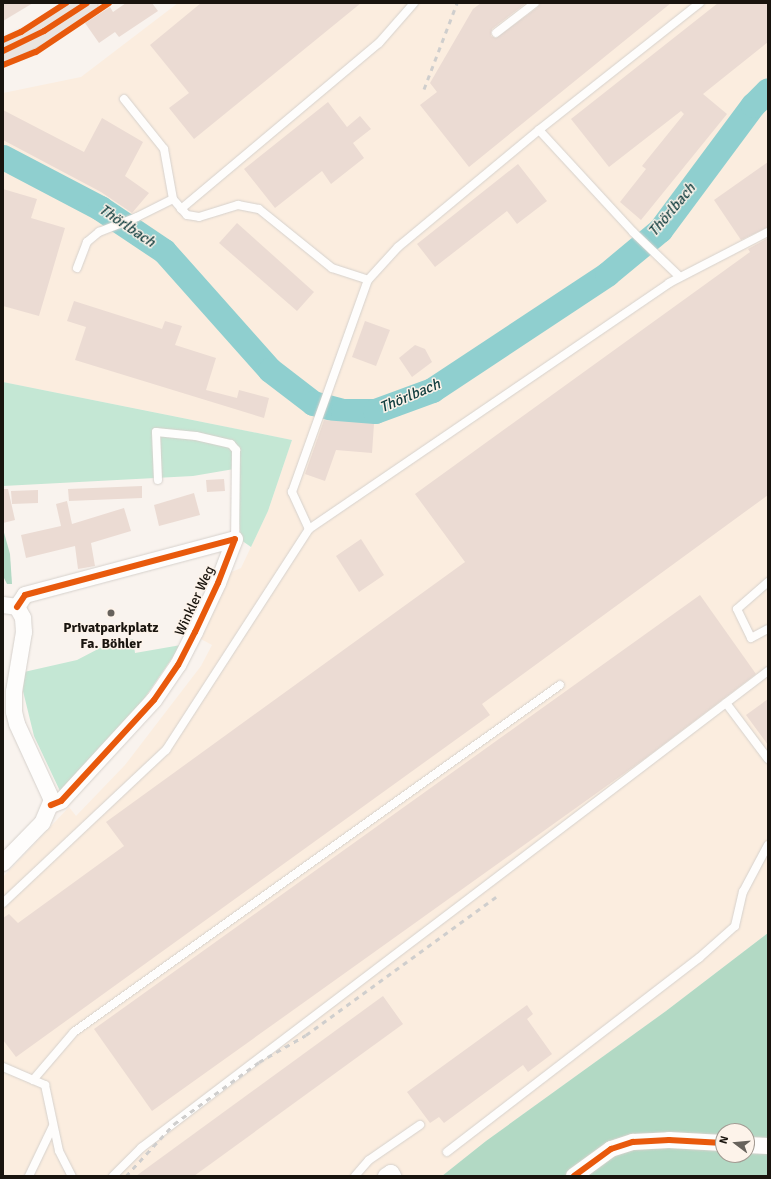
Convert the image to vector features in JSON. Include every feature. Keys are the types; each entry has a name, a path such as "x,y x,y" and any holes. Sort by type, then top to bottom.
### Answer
{"main road":[{"path":"3,51 44,31 87,3"}],"street":[{"name":"Winkler Weg","path":"10,605 25,595 234,539"},
{"name":"Winkler Weg","path":"51,805 61,801 154,700 178,665 195,632 218,583 234,539"},
{"path":"3,863 42,824 51,805 50,794 17,724 9,716 24,632 23,618 10,605"},
{"path":"574,1176 611,1149 633,1142 669,1140 715,1143"},
{"path":"755,1145 768,1146"},
{"path":"386,1176 392,1173 393,1176"}],"lane":[{"path":"181,209 379,43 414,3"},
{"path":"496,33 535,3"},
{"path":"309,530 292,492 368,280 398,247 539,130 700,3"},
{"path":"124,99 164,149 173,199 187,215 199,217 238,205 258,209 332,268 368,280"},
{"path":"539,130 633,232 662,258 680,277"},
{"path":"77,268 87,242 99,232 137,217 173,199"},
{"path":"3,903 166,750 309,530 680,277 768,232"},
{"path":"158,480 156,432 196,436 231,444 236,450 234,539"},
{"path":"768,582 737,609 750,638 768,629"},
{"path":"114,1176 141,1148 768,671"},
{"path":"33,1080 74,1032 560,685"},
{"path":"726,703 768,759"},
{"path":"447,1152 699,958 735,926 743,892 768,845"},
{"path":"3,1067 45,1085 59,1151 72,1176"},
{"path":"356,1176 368,1160 420,1125"},
{"path":"29,1176 53,1126"}],"shaded area":[{"path":"178,3 768,3 768,933 666,1011 486,1141 442,1176 3,1176 3,877 69,807 76,816 125,765 201,666 212,645 199,638 229,573 241,568 268,511 292,440 3,382 3,93 81,77"}],"green space":[{"path":"3,382 292,440 268,511 251,547 241,540 234,469 193,476 3,486"},
{"path":"3,529 10,554 12,584 7,584 3,576"},
{"path":"133,639 135,653 181,645 128,722 60,791 34,736 23,691 24,672 77,660 100,648"},
{"path":"768,933 768,1176 442,1176 486,1141 666,1011"}],"building":[{"path":"3,3 33,3 3,21"},
{"path":"126,3 152,3 158,11 119,37 115,32 99,43 85,23 110,7 113,12"},
{"path":"201,3 361,3 194,139 169,108 189,93 150,45"},
{"path":"481,3 526,3 492,29 491,36 496,38 538,7 540,3 671,3 469,167 420,105 437,92 430,83 473,9"},
{"path":"718,3 768,3 768,42 703,94 727,114 641,220 620,202 646,169 642,166 684,114 681,111 609,167 571,119"},
{"path":"328,102 347,127 360,116 371,129 353,143 364,158 331,184 322,171 275,208 244,169"},
{"path":"3,110 84,152 102,118 143,142 125,176 149,193 132,213 101,192 3,140"},
{"path":"768,162 768,227 741,240 714,200"},
{"path":"518,164 547,201 517,224 507,211 435,267 417,244"},
{"path":"3,189 37,199 31,218 65,228 39,316 3,306"},
{"path":"237,223 314,292 297,311 219,243"},
{"path":"768,238 768,495 482,704 490,715 16,1057 3,1040 3,918 9,914 18,923 124,846 106,822 465,562 415,494 750,252 748,249"},
{"path":"74,301 162,329 165,321 182,326 175,345 216,358 206,390 237,398 239,390 269,398 264,418 75,360 86,327 67,321"},
{"path":"365,321 390,330 376,366 352,357"},
{"path":"415,345 425,349 432,362 412,377 399,358"},
{"path":"324,420 374,424 372,453 336,450 325,481 305,474"},
{"path":"224,479 225,491 207,492 206,480"},
{"path":"142,486 142,498 69,501 68,489"},
{"path":"3,489 8,489 15,520 3,523"},
{"path":"38,490 38,503 12,504 11,491"},
{"path":"194,493 200,515 159,526 154,505"},
{"path":"67,501 72,524 124,508 131,531 91,543 95,566 78,569 75,546 26,558 21,535 61,526 56,504"},
{"path":"361,539 384,575 359,592 336,556"},
{"path":"700,595 756,674 643,760 152,1111 94,1029"},
{"path":"768,699 768,745 746,715"},
{"path":"383,996 403,1024 194,1176 136,1176"},
{"path":"527,1005 533,1014 527,1019 552,1054 528,1072 523,1065 444,1123 439,1117 430,1123 407,1092"}],"waterway":[{"name":"Thörlbach","path":"3,157 100,208 164,251 270,370 313,403 343,411 375,411 432,390 607,274 660,230 753,105 768,90"}],"railway":[{"path":"424,89 457,3"},
{"path":"126,1176 174,1124 259,1062 306,1035 497,896"}],"cycle path":[{"path":"3,40 21,32 66,3"},
{"path":"3,51 44,31 87,3"},
{"path":"3,65 36,52 109,3"},
{"path":"17,607 25,595 235,539 218,583 195,632 178,665 154,700 61,801 51,805"},
{"path":"574,1176 611,1149 633,1142 669,1140 715,1143"}],"place":[{"name":"Privatparkplatz Fa. Böhler","path":"111,613"}]}
